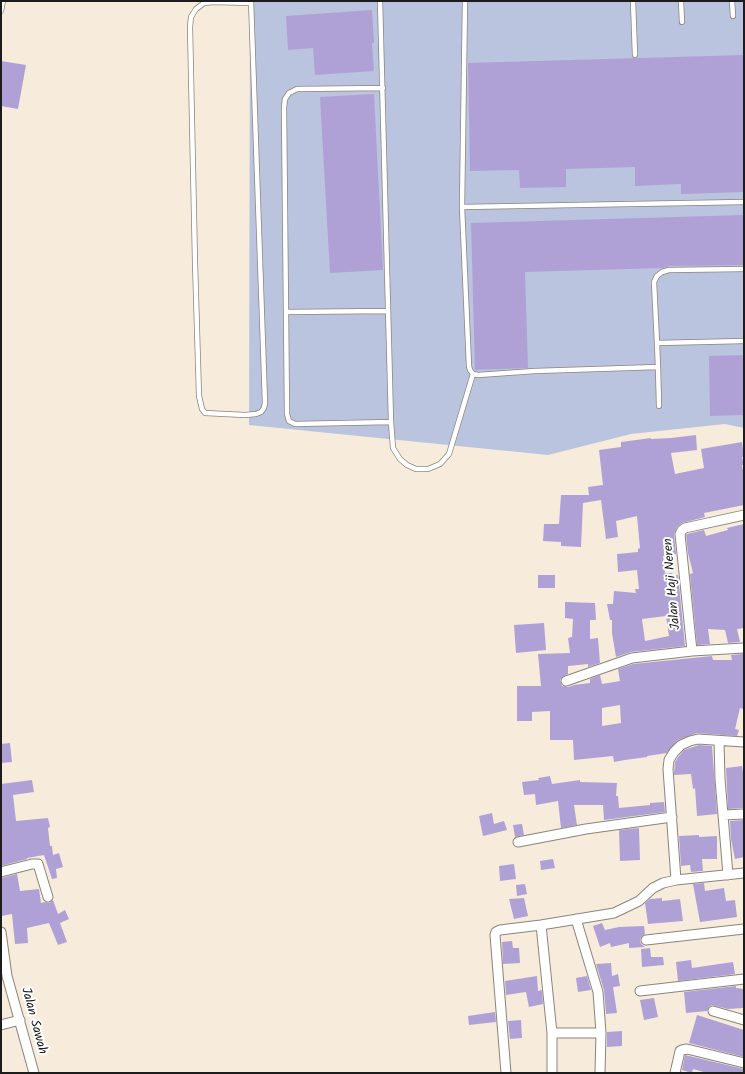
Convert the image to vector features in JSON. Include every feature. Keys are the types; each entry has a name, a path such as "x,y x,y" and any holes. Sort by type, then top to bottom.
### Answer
{"street":[{"name":"Jalan Haji Neren","path":"692,651 680,534 685,528 744,515"},
{"path":"566,681 632,658 692,651 744,648"},
{"path":"676,880 668,769 669,760 681,745 698,739 744,742"},
{"path":"719,741 720,779 728,875"},
{"path":"723,815 744,814"},
{"path":"518,842 586,829 672,817"},
{"path":"1,872 32,864 38,864 48,897"},
{"path":"506,1073 495,935 496,932 500,930 577,922 614,913 639,901 653,888 663,883 676,880 744,873"},
{"path":"577,922 598,992 601,1034 600,1073"},
{"path":"541,925 552,1033 552,1073"},
{"path":"646,940 744,929"},
{"name":"Jalan Sawah","path":"1,932 4,976 20,1020 34,1073"},
{"path":"640,991 744,979"},
{"path":"713,1011 744,1020"},
{"path":"1,1025 20,1020"},
{"path":"552,1033 601,1034"},
{"path":"675,1073 680,1051 682,1050 744,1063"}],"lane":[{"path":"1,11 3,1"},
{"path":"380,1 391,422 393,448 400,459 407,465 416,469 428,469 440,464 449,454 473,374 469,366 462,207 465,1"},
{"path":"633,1 635,55"},
{"path":"681,1 682,22"},
{"path":"732,1 733,16"},
{"path":"251,2 265,403 261,412 256,414 245,415 205,413 200,404 195,270 191,17 196,9 204,3 251,2"},
{"path":"383,88 297,89 289,93 284,99 287,414 289,421 295,424 391,422"},
{"path":"462,207 744,202"},
{"path":"659,406 654,282 657,276 662,272 669,270 744,269"},
{"path":"286,312 388,311"},
{"path":"657,343 744,341"},
{"path":"473,374 658,367"}],"shaded area":[{"path":"250,1 744,1 744,428 725,424 631,434 548,455 249,425"}],"building":[{"path":"372,10 374,71 315,75 313,48 288,50 286,16"},
{"path":"744,55 744,192 681,194 681,184 635,186 635,167 566,169 566,187 520,188 519,170 470,171 468,63"},
{"path":"1,61 26,65 18,109 1,106"},
{"path":"374,94 383,270 330,273 320,97"},
{"path":"744,215 744,265 669,266 663,268 525,272 528,368 475,370 471,223"},
{"path":"744,355 744,415 710,416 709,356"},
{"path":"696,435 697,450 671,453 675,474 704,468 701,449 742,442 744,457 742,457 744,465 742,465 744,476 744,505 704,513 705,517 682,523 677,527 674,534 676,554 663,556 665,573 672,573 673,576 678,575 685,646 631,652 616,657 612,633 612,620 610,620 607,604 613,604 614,591 636,593 635,589 639,589 637,570 618,572 617,554 638,552 638,549 640,548 637,516 616,521 618,537 606,539 601,500 583,503 581,547 561,546 561,542 543,541 544,524 559,524 561,495 589,495 588,487 603,485 599,450 621,447 621,442 651,438 671,438","holes":["666,616 669,636 645,641 642,619"]},
{"path":"744,524 744,628 737,629 740,642 728,643 725,630 708,629 710,644 697,645 690,574 693,573 688,553 686,535 704,530 706,536 728,530 727,528"},
{"path":"538,575 555,575 555,588 538,588"},
{"path":"565,602 595,603 596,620 590,620 590,639 598,638 600,663 588,667 588,664 568,666 568,674 560,680 562,686 568,687 590,683 590,679 600,675 602,684 620,681 618,669 633,664 712,656 713,660 732,660 731,655 743,654 743,709 740,708 735,729 739,730 737,736 697,733 678,740 667,753 614,762 613,756 574,760 573,740 550,740 550,711 532,712 532,721 517,721 517,686 541,686 538,654 570,653 568,638 572,637 573,619 565,618","holes":["620,705 621,723 602,726 602,708"]},
{"path":"544,623 546,650 516,653 514,625"},
{"path":"10,743 12,762 1,763 1,744"},
{"path":"699,745 712,746 717,814 697,816 695,788 693,789 691,774 674,775 675,762 684,750"},
{"path":"742,766 744,779 744,808 728,809 726,768"},
{"path":"550,776 552,784 580,780 580,782 617,783 616,796 618,796 619,808 664,802 665,812 604,820 603,805 574,805 577,825 561,828 558,801 536,805 535,794 524,795 522,782 539,780 538,778"},
{"path":"32,780 34,792 13,795 16,821 48,818 50,827 48,828 50,846 52,846 53,855 59,853 63,867 56,869 57,878 52,879 44,855 27,858 1,866 1,784"},
{"path":"492,813 494,824 504,821 507,830 483,836 479,816"},
{"path":"744,820 744,857 735,859 731,839 730,821"},
{"path":"522,824 524,835 515,837 513,825"},
{"path":"639,828 640,860 620,861 619,830"},
{"path":"699,835 699,837 717,836 717,859 702,859 703,871 691,872 690,865 681,866 679,836"},
{"path":"553,859 555,868 541,870 540,861"},
{"path":"514,864 516,879 500,881 499,866"},
{"path":"17,874 20,891 39,889 41,903 49,903 53,900 58,914 65,910 69,919 60,923 67,942 58,945 49,923 27,928 28,943 15,944 12,914 1,916 1,878"},
{"path":"704,883 705,891 724,888 726,901 735,900 737,917 700,922 693,884"},
{"path":"525,884 527,894 517,896 516,885"},
{"path":"524,898 528,916 514,919 509,899"},
{"path":"662,898 662,901 680,899 683,921 648,924 645,903 650,899"},
{"path":"602,923 605,930 619,927 644,926 645,934 640,940 641,944 645,947 629,948 629,943 611,947 610,943 600,947 593,926"},
{"path":"512,941 513,948 519,948 520,963 503,964 502,942"},
{"path":"650,948 651,957 663,957 664,965 642,967 641,949"},
{"path":"691,960 692,968 733,962 735,974 678,981 676,962"},
{"path":"611,963 612,976 618,974 620,986 613,987 617,1013 606,1014 604,990 596,964"},
{"path":"537,976 538,991 542,990 543,1004 529,1007 526,992 506,995 505,981"},
{"path":"587,976 591,990 578,992 576,978"},
{"path":"736,986 736,988 744,989 744,1008 728,1009 712,1005 707,1011 686,1013 684,992"},
{"path":"654,998 658,1017 644,1020 640,1000"},
{"path":"495,1012 496,1022 469,1025 468,1016"},
{"path":"697,1015 744,1030 744,1057 689,1043"},
{"path":"521,1020 522,1038 510,1039 508,1021"},
{"path":"622,1031 622,1046 607,1047 607,1032"},
{"path":"685,1055 744,1069 744,1073 707,1073 693,1069 692,1073 682,1070"}]}
